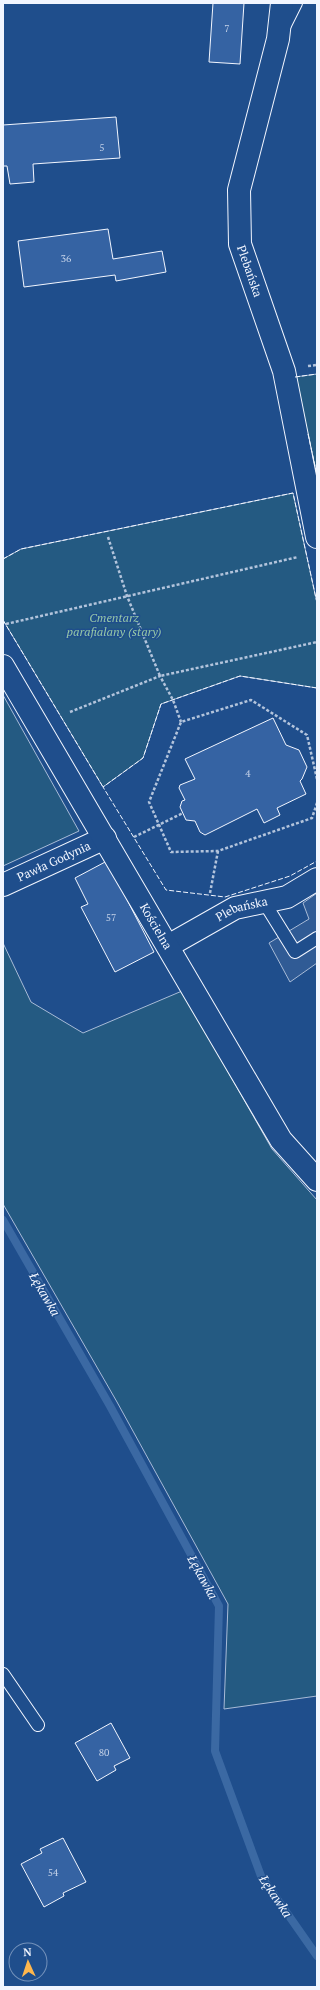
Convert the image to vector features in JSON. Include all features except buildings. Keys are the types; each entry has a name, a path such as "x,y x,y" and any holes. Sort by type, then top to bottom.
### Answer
{"street":[{"name":"Plebańska","path":"282,3 278,39 239,190 240,244 284,371 317,537"},
{"name":"Kościelna","path":"3,666 281,1140 317,1180"},
{"name":"Pawła Godynia","path":"3,884 105,838"},
{"name":"Plebańska","path":"168,946 235,908 287,896 317,879"}],"lane":[{"path":"278,39 296,3"},
{"path":"264,902 295,952 317,938"},
{"path":"3,1674 38,1725"}],"path":[{"path":"108,537 127,596 160,676 173,700 181,722 149,802 171,852 218,851 312,818 317,803"},
{"path":"6,624 298,557"},
{"path":"70,712 160,676 317,642"},
{"path":"181,722 251,700 307,735 317,779"},
{"path":"312,756 317,756"},
{"path":"134,837 182,813"},
{"path":"210,895 218,851"}],"green space":[{"path":"317,374 317,475 295,377"},
{"name":"Cmentarz parafialany (stary)","path":"293,493 317,603 317,688 240,676 161,704 143,758 103,787 3,620 3,559 21,549"},
{"path":"3,695 79,831 3,866"},
{"path":"3,943 31,1002 83,1033 182,991 272,1149 317,1200 317,1696 224,1709 228,1604 117,1402 3,1204"}],"shaded area":[{"path":"317,893 317,963 290,982 269,943 309,919 303,903"}],"waterway":[{"name":"Łękawka","path":"3,1220 110,1406 219,1606 215,1751 261,1876 317,1956"}],"fence":[{"path":"295,377 317,374"},
{"path":"308,434 317,475"},
{"path":"3,559 21,549 293,493 317,603"},
{"path":"3,620 103,787 104,786"},
{"path":"317,688 240,676 161,704 143,758 103,787 166,890 225,897 290,876 317,861"}]}
